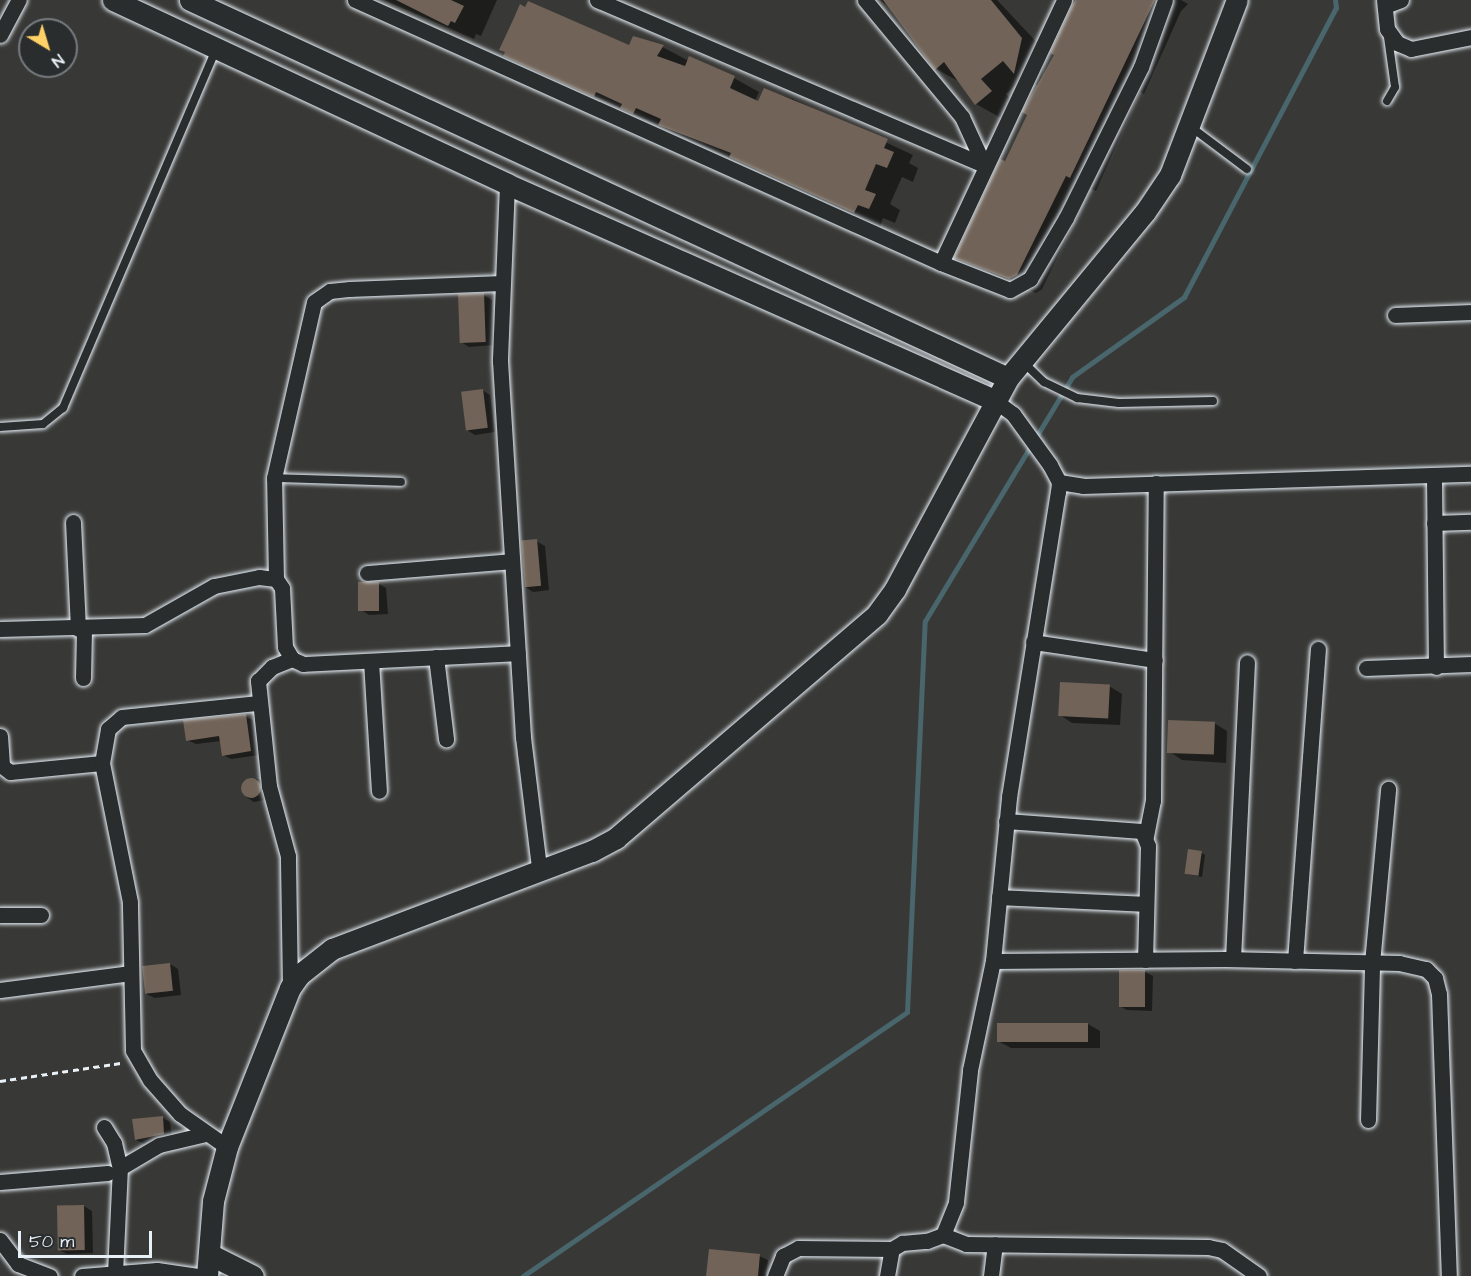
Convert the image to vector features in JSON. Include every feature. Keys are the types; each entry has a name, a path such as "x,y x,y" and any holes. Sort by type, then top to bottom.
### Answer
{"street":[{"path":"0,35 19,0"},
{"path":"190,0 1008,378"},
{"path":"355,0 941,263 1000,289 1010,290 1030,279 1101,152 1141,67 1165,0"},
{"path":"597,0 984,165"},
{"path":"866,0 963,117 984,165"},
{"path":"941,263 984,165 1064,0"},
{"path":"207,1276 213,1201 227,1147 290,988 305,967 332,949 539,868 592,851 638,821 877,614 895,589 994,400 1008,378 1145,212 1170,175 1191,127 1237,0"},
{"path":"1401,0 1384,3 1387,29 1397,43 1411,49 1471,37"},
{"path":"122,2 217,49 507,184 994,400 1013,414 1050,465 1059,482 1006,821 993,961 970,1070 956,1202 943,1235"},
{"path":"507,184 501,283 500,361 518,653 539,868"},
{"path":"292,659 285,647 282,588 276,579 274,478 314,302 330,291 501,283"},
{"path":"1395,315 1471,312"},
{"path":"1059,482 1083,486 1434,478 1471,474"},
{"path":"1434,478 1437,667"},
{"path":"1146,960 1146,836 1153,801 1156,483"},
{"path":"73,522 83,678"},
{"path":"1434,523 1471,522"},
{"path":"367,573 512,561"},
{"path":"0,629 81,629 145,625 214,586 259,577 276,579"},
{"path":"1033,642 1155,660"},
{"path":"1295,960 1317,649"},
{"path":"290,988 288,855 269,786 258,703 258,681 263,674 292,659 324,664 518,653"},
{"path":"436,657 446,740"},
{"path":"371,661 379,791"},
{"path":"1233,959 1246,662"},
{"path":"1366,668 1471,664"},
{"path":"227,1147 180,1114 138,1060 131,1031 130,902 102,764 108,729 122,717 258,703"},
{"path":"0,736 3,766 10,772 102,764"},
{"path":"1368,1120 1372,963 1388,789"},
{"path":"1006,821 1134,828 1146,836"},
{"path":"999,897 1146,904"},
{"path":"0,915 42,915"},
{"path":"993,961 1295,960 1372,963 1426,969 1436,978 1449,1276"},
{"path":"0,990 131,973"},
{"path":"104,1126 114,1143 115,1273"},
{"path":"0,1182 114,1170 159,1145 206,1134"},
{"path":"775,1276 783,1256 798,1248 892,1249 902,1243 927,1241 943,1235 966,1244 1208,1247 1222,1250 1259,1276"},
{"path":"0,1240 18,1264 50,1276"},
{"path":"992,1276 995,1244"},
{"path":"887,1276 892,1249"},
{"path":"209,1254 253,1276"},
{"path":"82,1276 157,1270 198,1276"}],"lane":[{"path":"1387,29 1395,87 1387,101"},
{"path":"0,427 43,424 63,408 217,49"},
{"path":"1191,127 1247,169"},
{"path":"1023,362 1044,382 1077,398 1119,403 1213,401"},
{"path":"274,478 401,482"}],"path":[{"path":"0,1081 138,1060"}],"building":[{"path":"396,0 451,0 464,6 455,23 451,21 448,26"},
{"path":"883,0 991,0 1022,38 1014,74 1003,61 981,79 992,91 975,105 944,62 935,70"},
{"path":"1075,0 1155,0 1070,178 1066,176 1017,275 1009,279 954,258 1000,159 1005,161 1027,115 1022,112 1054,55 1050,53"},
{"path":"528,1 629,45 633,36 664,45 657,56 685,66 689,56 735,76 730,88 758,101 764,88 888,139 884,148 894,152 887,168 876,164 865,190 876,194 869,209 858,205 854,213 729,157 731,153 658,125 661,119 636,108 633,114 620,108 622,104 596,92 594,97 503,56 505,52 499,50 520,4 525,7"},
{"path":"484,293 486,342 460,343 458,294"},
{"path":"483,389 488,428 466,430 461,392"},
{"path":"537,539 541,586 525,587 521,540"},
{"path":"358,582 379,582 379,611 358,611"},
{"path":"1060,682 1110,685 1108,719 1058,716"},
{"path":"246,714 251,751 222,756 219,736 186,741 183,720"},
{"path":"1168,720 1215,722 1214,755 1167,753"},
{"path":"251,778 258,781 261,788 258,795 251,798 244,795 241,788 244,781"},
{"path":"1188,849 1202,851 1198,876 1185,874"},
{"path":"170,963 173,991 145,994 142,966"},
{"path":"1119,970 1145,970 1145,1007 1119,1007"},
{"path":"997,1023 1088,1023 1088,1042 997,1042"},
{"path":"163,1116 164,1134 135,1140 132,1119"},
{"path":"57,1205 84,1205 85,1250 58,1250"},
{"path":"709,1249 760,1254 758,1276 706,1276"}],"waterway":[{"path":"523,1276 907,1012 925,621 1072,377 1184,297 1336,8 1335,0"}]}
